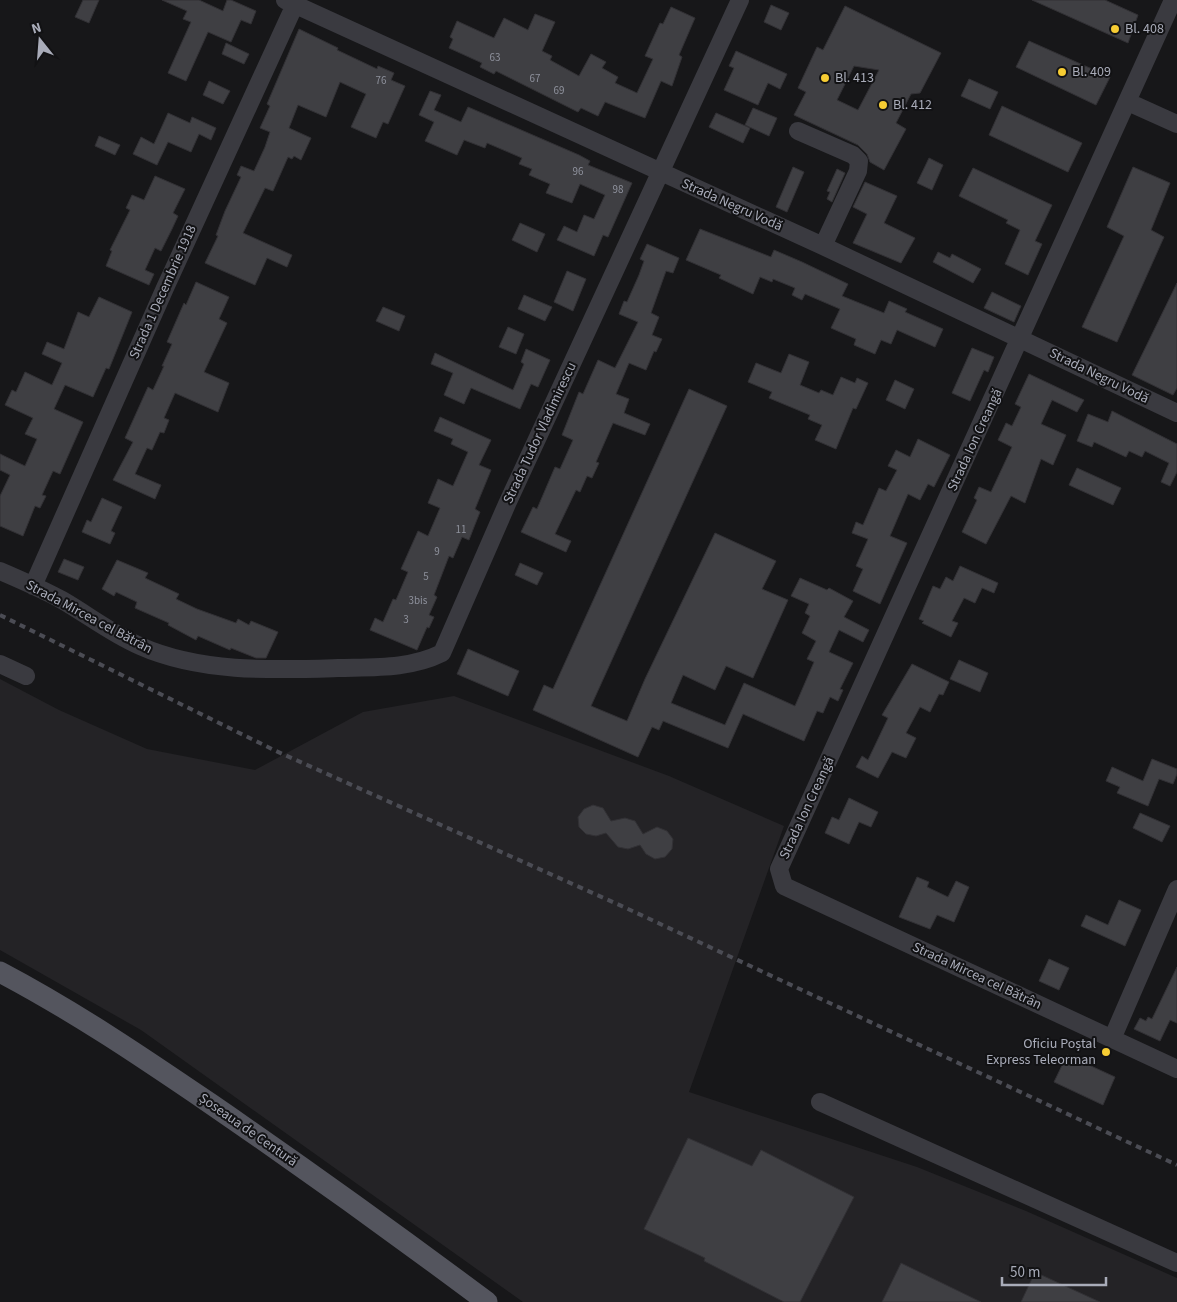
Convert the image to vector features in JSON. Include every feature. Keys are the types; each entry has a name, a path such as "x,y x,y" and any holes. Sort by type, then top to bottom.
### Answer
{"main road":[{"name":"Șoseaua de Centură","path":"0,972 50,999 112,1037 288,1157 487,1302"}],"street":[{"name":"Strada Tudor Vladimirescu","path":"209,665 311,669 398,666 425,662 442,653 507,504 740,0"},
{"name":"Strada Ion Creangă","path":"780,879 779,869 1128,102 1171,19 1173,0"},
{"name":"Strada Negru Vodă","path":"292,1 661,173 823,246 1177,414"},
{"name":"Strada 1 Decembrie 1918","path":"33,586 292,1"},
{"path":"1128,102 1177,124"},
{"path":"798,131 853,155 858,161 858,171 823,246"},
{"name":"Strada Mircea cel Bătrân","path":"0,571 33,586 141,647 162,655 209,665"},
{"path":"0,664 26,676"},
{"name":"Strada Mircea cel Bătrân","path":"780,879 784,886 1177,1069"},
{"path":"1112,1039 1177,889"},
{"path":"820,1102 1177,1263"}],"shaded area":[{"path":"0,679 59,710 147,749 255,770 363,712 454,696 669,776 784,826 689,1092 917,1167 1026,1211 1177,1278 1177,1302 523,1302 141,1030 0,950"}],"building":[{"path":"83,0 99,0 89,23 75,17"},
{"path":"162,0 199,0 223,11 227,0 231,0 256,11 251,24 241,20 231,42 208,32 186,81 168,73 191,22 183,19 187,11"},
{"name":"Bl. 408","path":"1032,0 1105,0 1138,15 1128,43"},
{"path":"771,5 789,13 781,30 764,22"},
{"path":"845,6 941,53 920,93 911,94 896,123 906,129 884,170 870,162 867,154 858,145 794,115 806,92 798,88 817,47 823,50","holes":["854,66 879,70 858,110 837,100"]},
{"path":"671,7 695,18 679,55 682,57 672,86 661,81 645,118 605,102 598,116 581,108 578,112 496,71 494,74 480,67 482,63 449,48 453,39 450,37 457,21 494,38 504,18 528,30 535,14 555,22 542,51 552,56 550,60 579,76 591,54 606,62 602,68 618,77 615,83 637,93 653,59 645,56 660,23 663,24"},
{"path":"299,29 377,69 378,66 394,73 391,80 405,86 388,124 383,122 376,138 351,127 366,94 340,82 326,117 298,105 289,128 311,138 301,160 294,156 292,159 288,157 273,191 265,188 243,233 292,255 287,267 267,258 255,285 205,263 218,236 216,235 225,211 241,177 237,175 241,166 254,171 265,147 270,132 260,128 270,106 267,104"},
{"name":"Bl. 409","path":"1029,41 1110,77 1096,105 1016,67"},
{"path":"226,43 249,54 244,64 222,54"},
{"path":"736,51 787,74 780,89 768,83 758,105 724,90 734,68 729,66"},
{"path":"969,79 998,92 990,109 961,96"},
{"path":"209,81 230,91 223,104 203,95"},
{"path":"430,91 441,95 434,110 461,122 468,107 579,155 590,161 588,165 632,183 608,237 603,235 594,256 557,240 564,226 577,232 584,215 594,219 605,195 580,184 572,203 546,193 550,184 529,175 532,169 519,164 522,158 487,143 485,148 464,140 457,155 425,141 434,122 419,115"},
{"path":"1002,106 1082,143 1068,172 989,135"},
{"path":"753,108 777,118 769,136 745,125"},
{"path":"168,113 190,123 192,117 216,128 211,140 199,134 191,152 168,142 157,165 133,154 141,137 154,144"},
{"path":"716,113 750,128 743,143 709,127"},
{"path":"99,136 120,145 115,155 95,146"},
{"path":"929,158 943,165 932,190 917,183"},
{"path":"793,167 804,172 787,212 776,207"},
{"path":"1133,167 1170,183 1151,230 1164,237 1117,342 1082,327 1124,236 1107,227"},
{"path":"973,168 1052,205 1035,241 1042,244 1028,275 1005,264 1020,230 1006,223 1008,220 959,196"},
{"path":"837,169 845,173 832,202 827,199 830,192 827,191"},
{"path":"155,176 185,189 173,213 178,216 172,229 161,251 155,248 145,270 154,274 149,285 106,266 112,251 110,250 130,210 126,208 132,195 144,200"},
{"path":"865,182 897,196 884,223 915,238 901,263 853,243 867,214 853,207"},
{"path":"520,223 545,234 537,252 512,240"},
{"path":"700,229 771,257 774,250 802,262 848,284 842,296 884,313 889,301 907,309 905,312 943,329 935,347 897,330 891,344 881,340 875,354 854,345 856,339 831,328 840,309 805,294 802,300 792,295 795,288 773,279 772,282 760,277 753,294 719,278 721,275 686,260"},
{"path":"647,244 679,258 673,273 666,271 651,313 659,317 652,335 662,339 656,352 654,351 646,370 629,363 616,394 629,399 624,413 650,424 645,435 613,423 596,462 599,463 592,478 587,476 580,492 576,490 555,534 571,541 566,552 521,532 533,507 537,509 555,467 560,469 573,440 562,435 579,392 583,394 598,360 615,368 638,322 619,314 624,301 627,302 639,275 644,261 640,259"},
{"path":"938,252 950,258 952,254 981,269 973,283 933,262"},
{"path":"567,271 586,279 573,311 554,302"},
{"path":"196,282 229,297 219,319 227,323 204,372 229,383 218,412 175,393 164,418 169,420 164,433 160,432 152,450 147,448 135,474 161,485 155,499 113,480 133,442 125,438 148,387 153,390 164,366 162,366 172,344 167,342 184,303 186,305"},
{"path":"1177,283 1177,388 1173,395 1132,375"},
{"path":"992,292 1021,306 1014,322 984,308"},
{"path":"524,295 552,307 545,321 518,309"},
{"path":"99,297 132,312 109,369 106,368 93,397 65,385 54,409 83,422 60,474 53,471 42,495 46,496 40,508 35,506 23,536 0,526 0,496 10,475 0,470 0,454 25,466 37,439 25,434 33,418 5,405 12,390 16,392 25,372 52,385 62,363 42,354 47,342 64,349 78,312 89,317"},
{"path":"383,307 405,316 399,331 376,321"},
{"path":"508,327 524,334 516,354 499,347"},
{"path":"972,348 994,357 988,372 984,370 970,401 952,393"},
{"path":"526,349 550,360 538,387 531,384 520,409 471,388 464,404 444,395 453,373 431,364 435,353 513,390 524,364 521,362"},
{"path":"789,354 809,362 800,385 819,393 821,390 833,395 841,377 855,383 857,378 868,383 856,409 853,408 836,449 815,440 822,425 808,419 810,415 769,398 772,392 748,382 756,363 781,373"},
{"path":"1029,374 1084,400 1077,412 1052,400 1041,424 1066,435 1053,465 1041,459 1025,503 1011,496 986,544 962,532 977,500 974,498 979,487 991,492 1012,447 998,440 1006,423 1012,426 1021,407 1015,404"},
{"path":"895,380 914,389 905,409 886,400"},
{"path":"689,389 727,406 591,706 627,721 645,679 715,533 776,561 762,589 788,600 753,678 726,666 715,690 683,675 671,703 725,725 744,683 795,706 814,662 807,659 816,641 802,633 810,616 805,613 809,604 791,596 800,578 827,590 829,588 853,601 844,617 869,630 863,642 839,630 829,652 853,663 840,689 843,690 838,701 830,697 823,713 817,711 804,741 743,714 728,748 663,721 659,730 652,727 638,757 533,710 544,685 553,689"},
{"path":"1112,411 1177,444 1177,472 1170,486 1161,482 1169,463 1145,451 1142,457 1129,451 1126,457 1094,442 1092,447 1077,441 1088,414 1108,422"},
{"path":"440,417 491,440 479,465 491,470 475,509 480,512 469,540 462,537 453,558 449,556 434,595 437,597 429,615 434,617 429,628 427,627 417,650 370,630 375,618 383,622 393,599 396,600 408,572 401,569 418,531 428,536 440,508 428,503 438,479 453,486 468,452 451,444 453,439 434,431"},
{"path":"918,439 950,455 934,487 928,484 920,500 908,494 890,536 907,543 880,604 853,591 863,569 856,566 868,539 852,533 856,522 863,525 879,488 886,491 897,470 888,466 896,450 910,457"},
{"path":"1077,468 1121,488 1113,505 1069,485"},
{"path":"102,498 122,507 111,531 115,533 110,544 82,532 87,520 91,522"},
{"path":"64,559 84,567 78,580 58,572"},
{"path":"117,560 148,573 145,578 179,594 176,599 197,609 236,623 238,619 249,625 251,621 278,632 266,658 256,658 231,648 230,650 198,636 196,640 168,625 169,623 135,608 137,602 116,592 114,596 102,589"},
{"path":"520,563 543,573 537,585 515,575"},
{"path":"960,566 998,583 994,593 982,588 975,603 964,598 952,621 958,623 951,637 922,623 924,621 919,619 933,586 940,589 946,577 953,581"},
{"path":"468,649 519,671 508,696 457,674"},
{"path":"959,660 988,673 980,692 950,679"},
{"path":"912,664 949,682 943,695 939,694 930,712 920,707 906,733 916,738 906,758 892,752 878,778 856,767 862,756 868,760 888,718 882,715"},
{"path":"1152,759 1177,769 1177,774 1173,784 1159,779 1148,806 1117,793 1120,787 1106,781 1112,767 1143,781"},
{"path":"849,798 878,812 871,827 859,822 849,844 825,833 832,817 839,820"},
{"path":"593,805 603,808 611,821 625,818 635,821 643,834 657,827 667,831 673,839 672,849 665,857 655,859 646,854 640,845 628,849 618,847 606,833 596,836 586,834 579,827 578,817 584,809"},
{"path":"1140,813 1170,826 1162,842 1133,828"},
{"path":"917,877 929,882 927,887 948,897 956,881 969,887 954,922 937,915 930,929 899,917"},
{"path":"1119,900 1141,910 1125,946 1081,926 1086,915 1108,925"},
{"path":"1049,959 1069,968 1059,990 1039,981"},
{"path":"1177,967 1177,1023 1170,1020 1160,1041 1134,1029 1140,1018 1146,1021 1148,1017 1152,1019"},
{"path":"1067,1055 1115,1077 1103,1105 1054,1082"},
{"path":"688,1138 752,1166 761,1150 854,1197 800,1302 784,1302 704,1261 705,1258 644,1229"},
{"path":"901,1263 981,1302 882,1302"},
{"path":"1035,1272 1100,1302 1021,1302"}],"railway":[{"path":"0,615 276,751 626,908 1177,1165"}],"place":[{"name":"Bl. 408","path":"1115,29"},
{"name":"Bl. 409","path":"1062,72"},
{"name":"Bl. 413","path":"825,78"},
{"name":"Bl. 412","path":"883,105"},
{"name":"Oficiu Poștal Express Teleorman","path":"1106,1052"}]}
